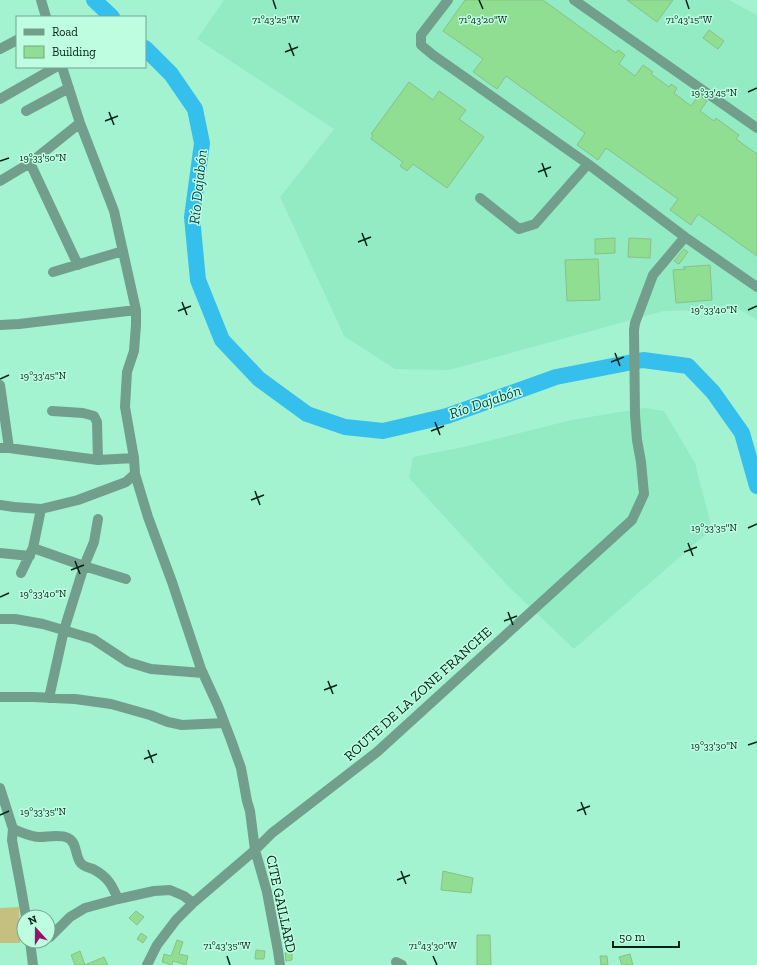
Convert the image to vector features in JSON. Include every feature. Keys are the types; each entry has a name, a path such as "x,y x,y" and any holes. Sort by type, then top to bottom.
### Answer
{"street":[{"path":"41,0 46,16"},
{"path":"448,0 421,34 421,44 433,55 588,164 685,237 757,287"},
{"path":"574,0 757,128"},
{"path":"0,49 16,41"},
{"path":"0,99 54,68"},
{"name":"CITE GAILLARD","path":"62,68 80,123 114,211 136,310 134,351 127,372 125,407 134,458 135,474 148,517 172,582 201,669 231,740 241,768 250,811 255,850 267,892 280,965"},
{"path":"26,111 69,88"},
{"path":"0,181 30,163 80,123"},
{"path":"30,163 78,265"},
{"path":"480,198 519,229 535,224 588,164"},
{"name":"ROUTE DE LA ZONE FRANCHE","path":"147,965 157,945 176,920 193,903 255,850 272,832 377,752 632,520 644,494 635,415 635,323 653,275 685,237"},
{"path":"53,272 123,251"},
{"path":"0,325 136,310"},
{"path":"0,385 4,448 98,460 134,458"},
{"path":"52,411 83,413 94,416 97,422 98,460"},
{"path":"0,505 41,509 78,500 126,482 135,474"},
{"path":"21,573 31,552 41,509"},
{"path":"49,698 64,630 84,566 94,542 98,519"},
{"path":"0,553 31,552 126,579"},
{"path":"0,619 15,619 43,624 93,639 128,662 151,669 203,673"},
{"path":"0,698 75,699 111,704 150,714 168,722 182,724 224,723"},
{"path":"0,788 2,801 13,829 12,840 25,909"},
{"path":"13,829 27,835 39,837 62,836 68,838 73,842 80,864 105,877 112,884 118,899"},
{"path":"56,931 70,917 85,908 154,891 170,890 184,896 193,903"},
{"path":"32,949 33,965"}],"shaded area":[{"path":"224,0 729,0 757,15 757,320 741,310 664,311 449,370 395,369 344,336 280,197 334,129 197,39"},
{"path":"645,408 664,411 695,463 712,529 574,649 507,585 409,478 413,457 468,446 571,420"},
{"path":"19,907 19,909 16,909 16,943 0,943 0,908"}],"building":[{"path":"465,0 543,0 616,53 618,50 625,55 619,64 635,76 643,65 653,72 651,74 669,87 671,84 677,88 674,93 691,106 699,95 707,101 700,111 714,121 716,118 739,135 736,139 757,154 757,256 698,214 691,225 670,210 678,199 606,148 598,160 577,145 585,133 506,76 497,89 473,72 483,59 443,31"},
{"path":"627,0 673,0 657,22"},
{"path":"709,30 724,41 718,49 703,38"},
{"path":"409,82 433,100 439,91 466,110 459,119 484,137 447,188 413,164 407,171 400,166 403,162 371,139 373,135 371,134"},
{"path":"615,238 615,253 595,254 595,239"},
{"path":"629,238 651,239 650,258 628,257"},
{"path":"684,249 688,252 679,264 674,261"},
{"path":"598,259 600,300 567,301 565,260"},
{"path":"710,265 712,300 676,303 673,270 686,269 683,267"},
{"path":"443,871 473,878 471,893 441,890"},
{"path":"136,911 144,917 137,925 129,918"},
{"path":"141,933 147,937 143,943 137,939"},
{"path":"477,935 490,935 491,965 477,965"},
{"path":"177,940 183,942 179,954 188,956 186,965 173,961 172,965 162,962 164,954 171,956"},
{"path":"256,950 265,951 264,959 255,959"},
{"path":"80,951 85,965 75,965 71,955"},
{"path":"292,952 292,960 286,961 285,953"},
{"path":"630,954 633,965 622,965 619,957"},
{"path":"600,956 607,956 608,965 601,965"},
{"path":"104,957 108,965 85,965"}],"waterway":[{"name":"Río Dajabón","path":"94,0 111,16"},
{"name":"Río Dajabón","path":"146,49 171,74 195,109 202,143 192,217 198,280 222,340 259,379 307,414 345,427 383,431 447,416 556,377 643,360 688,366 713,392 742,433 757,486"}]}
